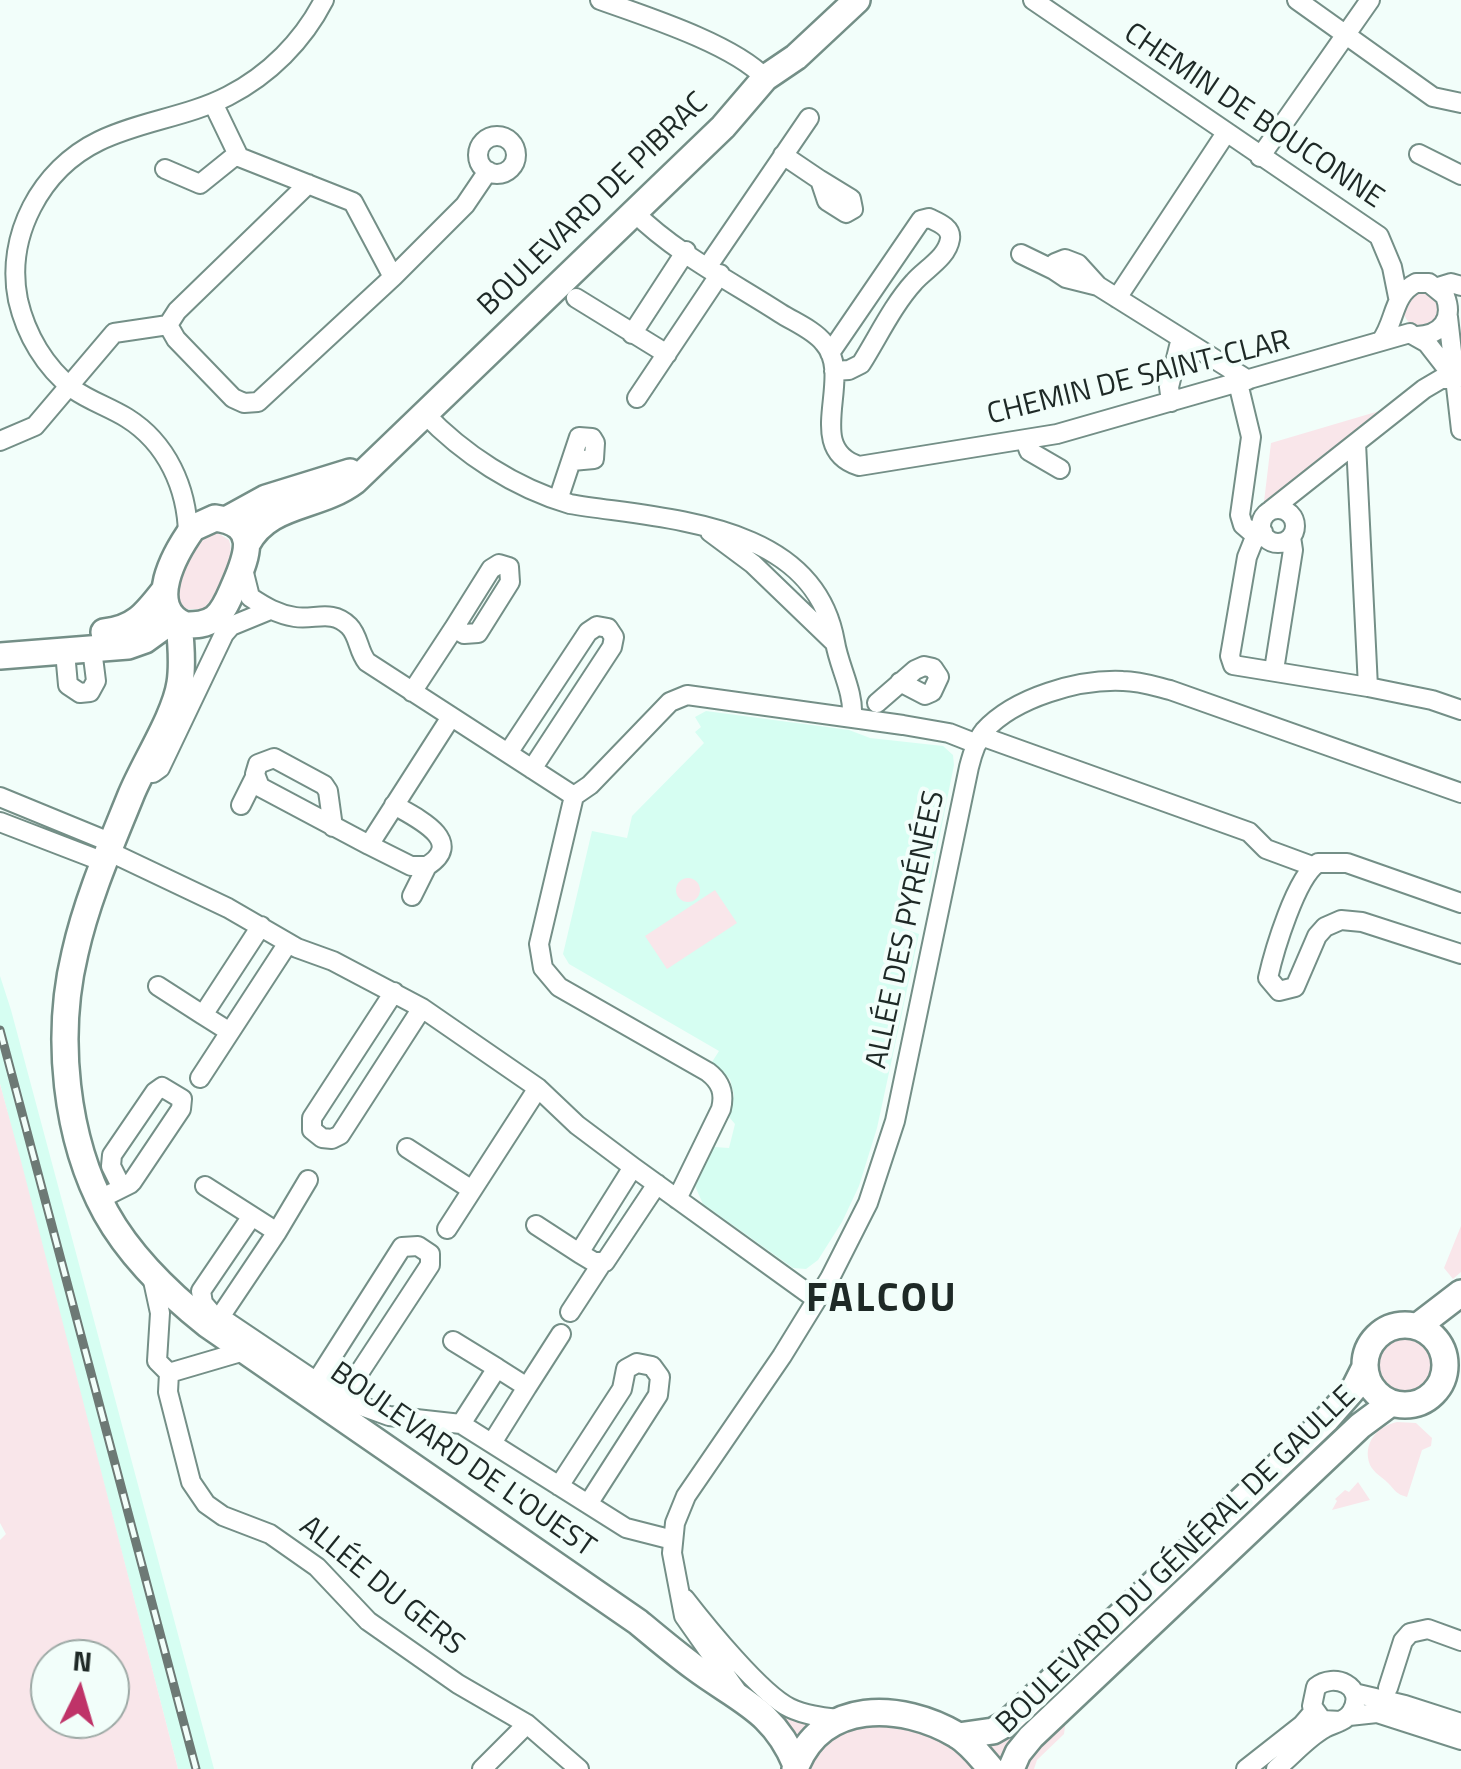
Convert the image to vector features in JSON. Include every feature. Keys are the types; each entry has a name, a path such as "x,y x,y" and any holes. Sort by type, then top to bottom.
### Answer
{"street":[{"path":"324,0 300,37 244,87 212,103 120,133 82,151 54,174 29,212 16,257 20,306 36,347 70,386 144,431 167,458 183,494 207,524 241,530 246,553 244,581 250,597 270,610 306,618 326,614 343,621 356,635 364,658 574,796"},
{"name":"BOULEVARD DE PIBRAC","path":"246,553 263,520 340,492 722,127 765,78 796,57 857,0"},
{"name":"CHEMIN DE BOUCONNE","path":"1033,0 1379,236 1387,252 1397,303"},
{"path":"1298,0 1433,97 1461,103"},
{"path":"1260,157 1370,0"},
{"path":"611,2 732,53 765,78"},
{"path":"212,103 236,154 342,196 357,206 392,277"},
{"path":"637,398 809,118"},
{"path":"1118,298 1226,133"},
{"path":"165,169 200,184 236,154"},
{"path":"1419,154 1461,175"},
{"path":"783,155 820,180"},
{"path":"168,325 176,339 233,398 244,403 260,400 465,205 488,171"},
{"path":"0,441 35,426 116,331 168,325 186,302 308,184"},
{"path":"634,212 686,252 820,338 832,362 849,370 861,364 920,276 930,270 949,241 945,227 929,218 920,220 832,362"},
{"path":"632,334 686,252"},
{"name":"CHEMIN DE BOUCONNE","path":"1387,252 1434,286"},
{"path":"1021,254 1054,270 1057,261 1069,260 1098,286 1243,382 1251,436 1240,515 1243,525 1272,542 1293,528"},
{"path":"895,260 920,276"},
{"path":"1380,341 1397,303 1416,283 1461,286"},
{"path":"1434,286 1445,296 1452,311 1461,430"},
{"path":"576,298 666,354"},
{"path":"1397,303 1399,324 1414,334 1456,379"},
{"path":"1414,334 1432,334 1443,328 1452,311"},
{"name":"CHEMIN DE SAINT-CLAR","path":"832,362 832,438 840,456 853,464 872,466 1025,440 1414,334"},
{"path":"1171,402 1169,387 1181,338"},
{"path":"1456,379 1432,383 1262,520 1260,535 1247,557 1230,661 1238,667 1368,686 1461,710"},
{"path":"424,413 472,458 558,500 692,521 739,552 835,644 852,717"},
{"path":"1025,440 1029,451 1060,468"},
{"path":"1356,443 1368,686"},
{"name":"BOULEVARD DE PIBRAC","path":"207,524 266,498 335,478 376,458"},
{"path":"558,500 572,460"},
{"path":"1274,670 1293,528 1303,484"},
{"path":"1271,510 1284,510 1293,528"},
{"path":"178,628 164,604 165,582 207,524"},
{"path":"0,656 128,646 216,617 246,553"},
{"path":"0,639 122,630 140,620 164,592"},
{"path":"140,773 153,774 160,768 224,634 231,626 270,610"},
{"path":"508,753 588,632 597,626 608,628 614,637 612,648 532,769"},
{"name":"BOULEVARD DE L'OUEST","path":"111,1194 81,1150 67,1071 66,1028 74,954 108,852 177,695 178,628"},
{"path":"412,692 454,628"},
{"path":"66,663 68,685 80,692 90,692 96,682 92,649"},
{"path":"979,740 1012,710 1044,695 1100,681 1125,680 1170,690 1461,792"},
{"path":"877,703 900,682"},
{"path":"677,1199 721,1108 719,1083 708,1072 559,986 542,964 540,939 574,796 590,785 670,702 682,696 852,717 979,740 1249,832 1266,849 1312,866 1327,861 1347,862 1461,903"},
{"path":"850,696 867,697 877,703 896,724"},
{"path":"1432,700 1461,696"},
{"path":"369,845 451,717"},
{"name":"ALLÉE DES PYRÉNÉES","path":"743,1700 684,1616 674,1569 673,1540 678,1515 686,1496 782,1356 863,1216 889,1146 969,767 979,740"},
{"path":"241,806 258,764 272,758 320,782 328,791 334,827"},
{"path":"255,777 260,788 334,827 411,866 427,866"},
{"path":"0,796 422,1008 538,1088 633,1168 816,1299"},
{"path":"394,805 438,836 439,854 427,866 412,896"},
{"path":"0,822 108,852"},
{"path":"1312,866 1298,889 1269,972 1274,988 1285,992 1295,987 1316,936 1324,927 1341,920 1362,922 1461,954"},
{"path":"202,1014 261,926"},
{"path":"200,1078 288,943"},
{"path":"158,986 230,1032"},
{"path":"394,992 312,1118 312,1130 318,1136 332,1139 340,1135 422,1008"},
{"name":"BOULEVARD DE L'OUEST","path":"111,1194 135,1179 183,1105 182,1099 170,1090 162,1088 155,1092 112,1155 111,1194 123,1239 151,1274 215,1320 244,1352 328,1394 638,1622 691,1666 743,1700 777,1728 796,1767"},
{"path":"447,1229 538,1088"},
{"path":"406,1148 472,1190"},
{"path":"579,1253 633,1168"},
{"path":"215,1320 308,1180"},
{"path":"570,1312 656,1184"},
{"path":"205,1186 276,1232"},
{"path":"252,1216 202,1291 203,1303 215,1320 328,1394 389,1416 461,1424 639,1534 673,1540"},
{"path":"536,1226 602,1264"},
{"name":"BOULEVARD DE L'OUEST","path":"418,1246 430,1254 431,1260 404,1304 328,1394 377,1286 402,1247 418,1246"},
{"name":"ALLÉE DU GERS","path":"151,1274 160,1313 156,1356 168,1374 168,1392 192,1482 206,1504 223,1516 270,1534 329,1577 368,1621 458,1684 526,1724 579,1769"},
{"path":"377,1286 404,1304"},
{"path":"1418,1326 1461,1293"},
{"path":"1418,1326 1440,1344 1445,1358 1445,1370 1434,1392 1414,1404 1392,1403 1373,1389 1364,1369 1370,1344 1390,1327 1418,1326"},
{"path":"492,1443 561,1334"},
{"path":"1445,1358 1461,1334"},
{"path":"453,1341 527,1386"},
{"path":"168,1374 244,1352"},
{"path":"559,1486 622,1388 626,1369 637,1362 652,1366 660,1378 658,1395 588,1504"},
{"path":"461,1424 498,1368"},
{"name":"BOULEVARD DU GÉNÉRAL DE GAULLE","path":"958,1736 993,1731 1007,1723 1326,1420 1355,1387 1364,1369"},
{"name":"BOULEVARD DU GÉNÉRAL DE GAULLE","path":"1011,1769 1032,1737 1350,1435 1392,1403"},
{"path":"679,1590 712,1633 788,1707 837,1719 875,1711 893,1713 932,1724 958,1736 991,1769"},
{"path":"1388,1688 1403,1641 1410,1633 1428,1629 1461,1640"},
{"path":"1276,1769 1322,1730 1345,1719 1355,1701 1354,1693 1350,1686 1336,1679 1322,1682 1313,1693 1314,1711 1322,1720 1345,1719 1376,1713 1461,1740"},
{"path":"1354,1693 1461,1724"},
{"path":"1246,1769 1314,1711"},
{"path":"796,1767 811,1741 837,1719"},
{"path":"482,1769 526,1724"}],"shaded area":[{"path":"1423,289 1442,303 1435,326 1415,326 1403,311 1408,295"},
{"path":"1386,409 1264,502 1271,443"},
{"path":"216,532 229,540 230,557 224,577 203,609 186,609 179,603 177,586 201,538"},
{"path":"706,711 943,746 953,755 930,883 913,880 902,928 919,934 877,1128 859,1186 842,1222 818,1260 806,1269 793,1268 703,1204 695,1186 714,1147 729,1148 735,1124 729,1117 734,1095 730,1079 712,1062 719,1051 569,964 563,954 592,831 627,838 632,816 704,743 695,732 701,727 695,717"},
{"path":"688,878 700,890 688,902 676,890"},
{"path":"715,890 737,923 667,969 645,936"},
{"path":"0,976 214,1769 178,1769 0,1084"},
{"path":"0,1084 178,1769 0,1769 0,1540 6,1534 0,1523"},
{"path":"1461,1226 1461,1272 1453,1279 1444,1268"},
{"path":"1404,1339 1423,1347 1431,1366 1423,1385 1404,1393 1385,1385 1377,1366 1385,1347"},
{"path":"1397,1422 1416,1423 1432,1438 1431,1446 1422,1450 1407,1497 1376,1473 1368,1457 1373,1437 1383,1427"},
{"path":"1358,1482 1370,1500 1332,1510 1335,1499"},
{"path":"1244,1510 1251,1518 1097,1664 1090,1657"},
{"path":"710,1641 810,1723 795,1743 750,1695"},
{"path":"1071,1674 1079,1681 1000,1760 985,1745"},
{"path":"1066,1719 1064,1734 1037,1760 1034,1769 1020,1769 1025,1758"},
{"path":"879,1722 945,1743 978,1769 806,1769 820,1747 835,1734"}],"railway":[{"path":"0,1030 196,1769"}],"district":[{"name":"FALCOU","path":"882,1301"}]}
